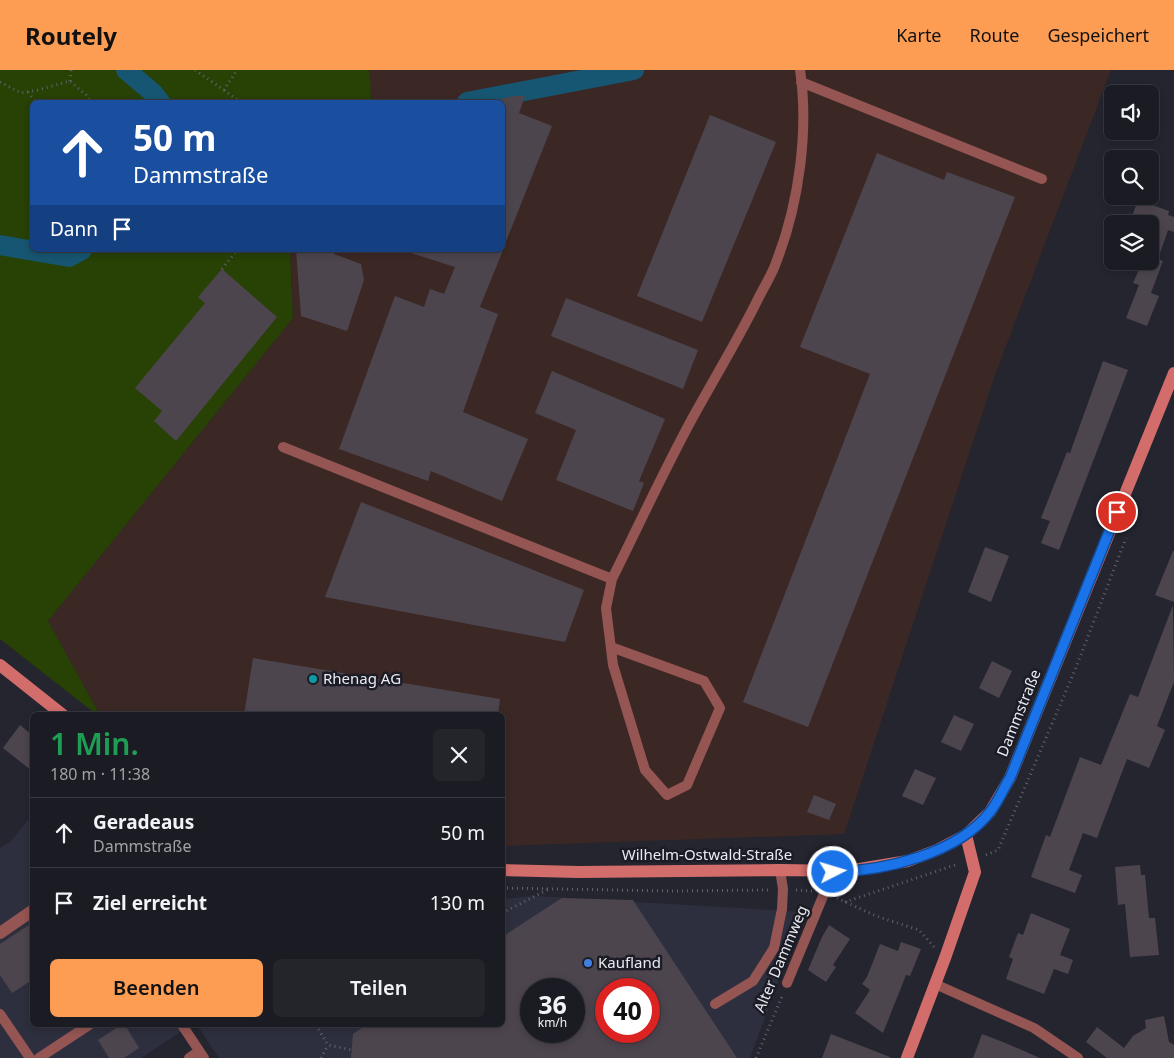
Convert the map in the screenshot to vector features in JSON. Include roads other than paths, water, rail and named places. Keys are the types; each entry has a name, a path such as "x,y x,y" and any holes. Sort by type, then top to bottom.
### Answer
{"street":[{"name":"Dammstraße","path":"966,835 990,812 1010,778 1174,373"},
{"path":"0,665 59,712"},
{"name":"Wilhelm-Ostwald-Straße","path":"505,870 579,872 780,870 847,872 908,861 937,850 966,835"},
{"path":"907,1058 975,872 966,835"},
{"path":"0,933 30,912"}],"lane":[{"path":"611,646 704,680 720,708 687,785 667,795 645,770 613,665 606,608 612,579 692,418 748,320 777,261 788,226 796,190 803,119 800,70"},
{"path":"802,82 1042,179"},
{"path":"283,447 612,579"},
{"path":"715,1004 753,981 774,948 782,909 783,889 780,870"},
{"name":"Alter Dammweg","path":"787,984 833,872"},
{"path":"935,984 1034,1028 1078,1058"},
{"path":"0,1014 30,1058"},
{"path":"39,1058 86,1027"},
{"path":"183,1027 202,1055 189,1058"}],"waterway":[{"path":"126,70 158,100"},
{"path":"477,100 634,70"},
{"path":"0,245 30,250"},
{"path":"40,252 69,257 78,252"}],"place":[{"name":"Rhenag AG","path":"313,679"},
{"name":"Kaufland","path":"588,963"}]}
